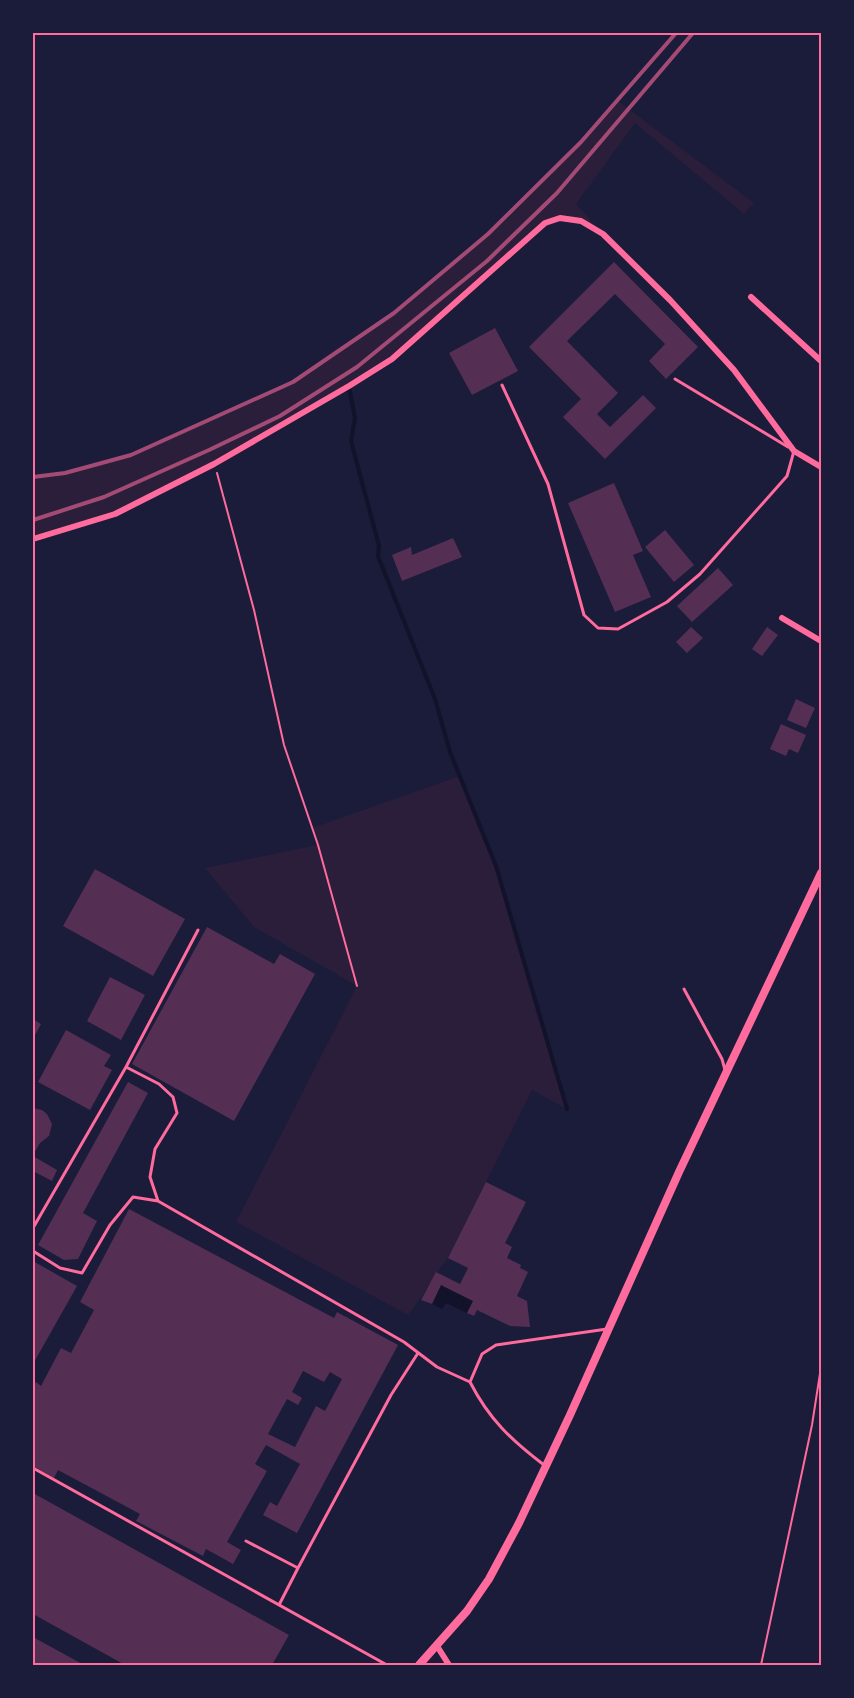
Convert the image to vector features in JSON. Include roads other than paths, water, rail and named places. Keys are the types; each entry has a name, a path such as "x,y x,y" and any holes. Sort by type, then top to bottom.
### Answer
{"main road":[{"path":"419,1665 467,1611 489,1579 519,1522 726,1072 821,873"}],"street":[{"path":"33,539 115,514 214,464 392,359 545,223 560,218 581,221 603,234 624,254 734,370 794,451 821,467"},
{"path":"751,297 821,361"},
{"path":"782,618 821,641"},
{"path":"437,1646 449,1665"}],"lane":[{"path":"502,385 548,484 584,615 598,628 618,629 667,602 700,574 788,476 794,451 675,379"},
{"path":"33,1228 126,1067 198,930"},
{"path":"684,989 722,1059 726,1072"},
{"path":"126,1067 159,1084 173,1097 177,1113 155,1149 150,1177 158,1201"},
{"path":"33,1251 60,1268 82,1273 110,1225 133,1197 158,1201 404,1342 437,1367 470,1382 480,1401 517,1445 546,1466"},
{"path":"470,1382 482,1354 496,1345 608,1329"},
{"path":"279,1605 391,1395 418,1353"},
{"path":"33,1468 387,1665"},
{"path":"246,1541 298,1568"}],"waterway":[{"path":"349,387 355,418 351,441 379,546 378,556 435,699 450,752 496,866 567,1109"}],"railway":[{"path":"33,477 65,473 131,455 293,382 394,313 488,234 581,142 676,33"},
{"path":"33,520 104,497 209,450 280,416 357,367 487,261 557,193 693,33"}]}
